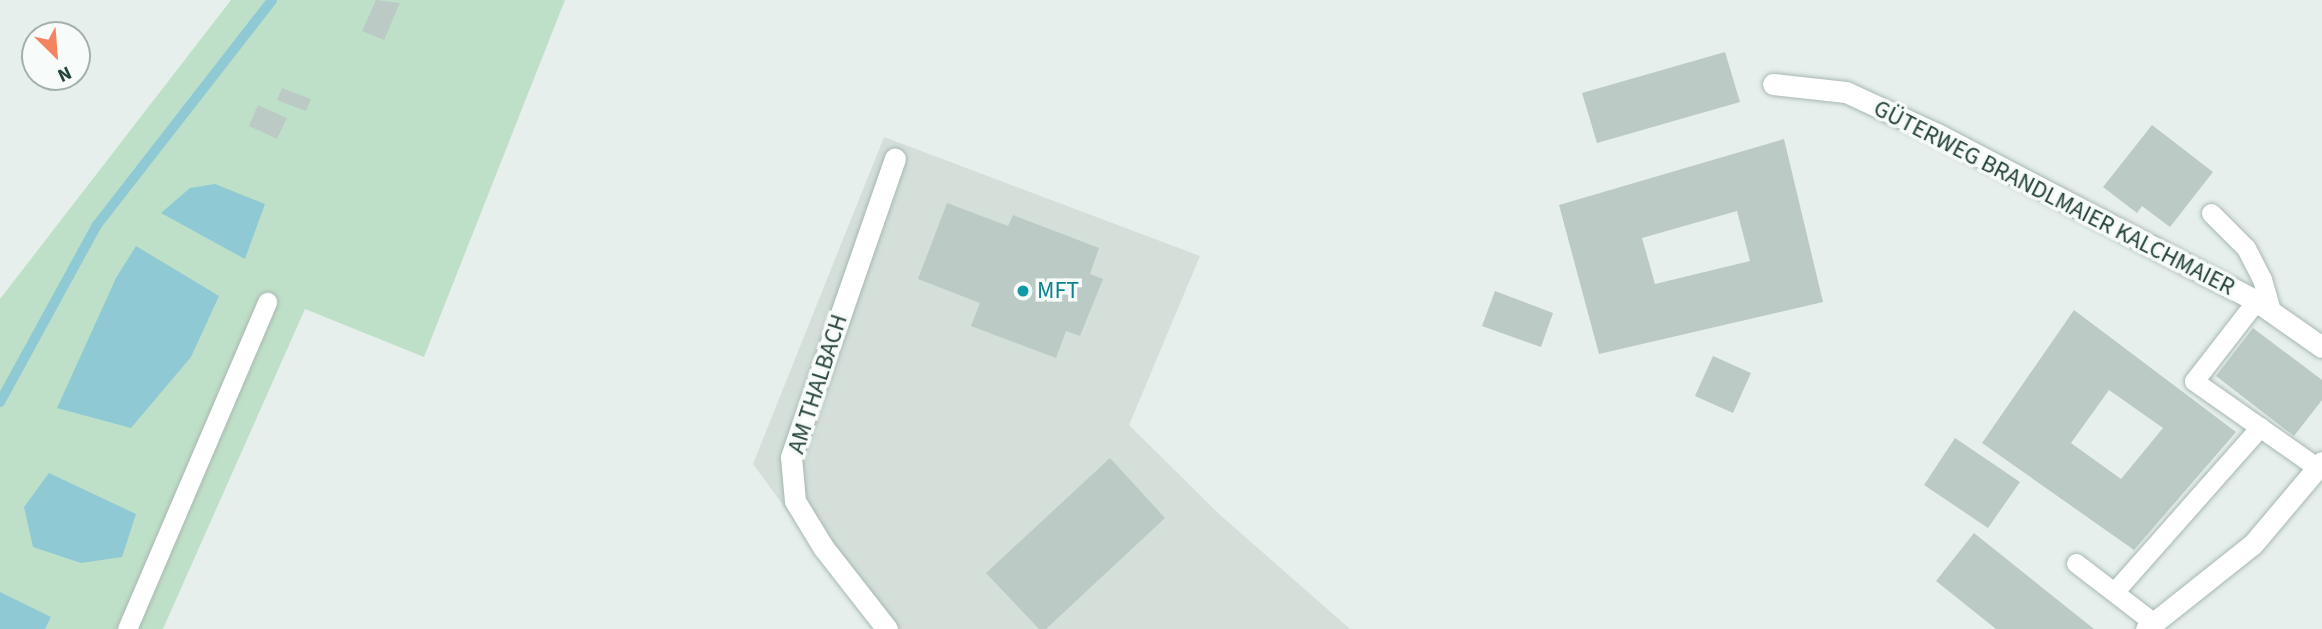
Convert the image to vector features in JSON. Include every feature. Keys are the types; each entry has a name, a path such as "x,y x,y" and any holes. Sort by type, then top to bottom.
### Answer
{"street":[{"name":"GÜTERWEG BRANDLMAIER KALCHMAIER","path":"1773,84 1846,92 2021,176 2263,305 2322,347"},
{"name":"AM THALBACH","path":"887,629 823,547 795,501 791,457 895,159"},
{"path":"2150,626 2253,544 2320,465"}],"lane":[{"path":"2211,213 2246,248 2262,279 2263,305 2194,381 2320,465"},
{"path":"127,629 267,302"},
{"path":"2115,592 2260,427"},
{"path":"2076,563 2115,592 2150,626"}],"shaded area":[{"path":"884,137 1200,256 1129,425 1219,514 1350,629 874,629 753,464"}],"green space":[{"path":"231,0 565,0 424,357 305,309 163,629 0,629 0,299"}],"water":[{"path":"215,184 265,204 245,259 161,213 190,188"},
{"path":"136,246 219,296 191,357 131,428 57,408 116,278"},
{"path":"49,473 136,514 122,557 81,563 33,547 24,507"},
{"path":"0,592 51,617 45,629 0,629"}],"building":[{"path":"376,0 400,3 384,40 362,31"},
{"path":"1725,52 1740,102 1597,143 1582,93"},
{"path":"282,88 311,99 306,111 277,100"},
{"path":"258,105 287,118 277,139 249,126"},
{"path":"2152,125 2213,172 2170,227 2142,206 2137,213 2103,187"},
{"path":"1784,139 1823,302 1599,354 1559,205","holes":["1737,211 1750,261 1655,284 1642,238"]},
{"name":"MFT","path":"947,203 1008,226 1013,215 1099,248 1090,274 1103,279 1080,336 1066,331 1056,358 971,326 980,303 918,279"},
{"path":"1495,291 1553,313 1541,347 1482,326"},
{"path":"2074,310 2236,432 2134,550 1982,443","holes":["2109,390 2163,428 2121,479 2071,443"]},
{"path":"2253,328 2322,380 2322,400 2294,436 2216,376"},
{"path":"1713,356 1751,373 1733,413 1695,396"},
{"path":"1955,438 2020,482 1988,528 1924,485"},
{"path":"1110,458 1165,518 1046,629 1039,629 986,573"},
{"path":"1974,533 2094,629 1996,629 1936,581"}],"waterway":[{"path":"0,402 97,225 272,0"}],"place":[{"name":"MFT","path":"1023,291"}]}
